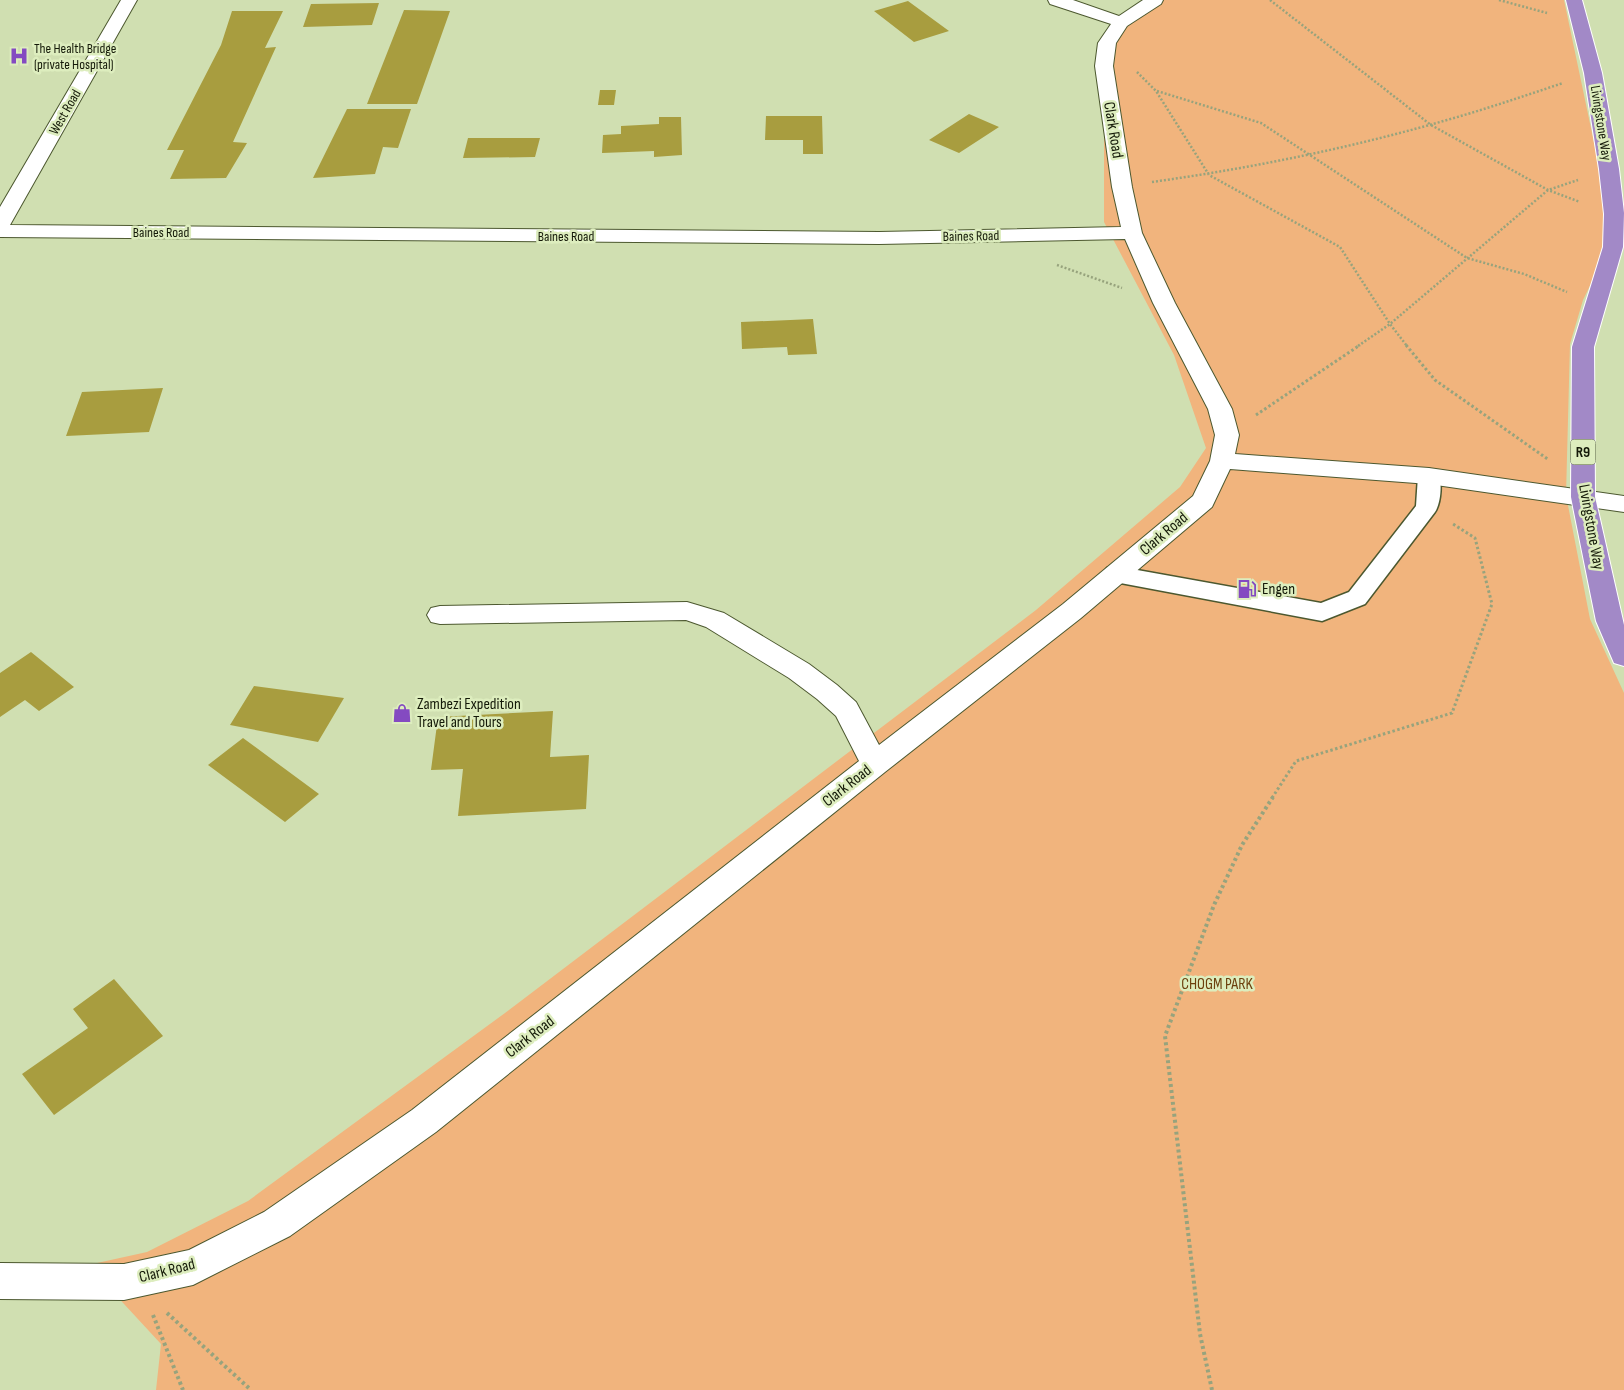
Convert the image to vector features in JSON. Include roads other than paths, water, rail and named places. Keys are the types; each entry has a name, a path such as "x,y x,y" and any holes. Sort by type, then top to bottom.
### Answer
{"highway":[{"name":"Livingstone Way","path":"1574,0 1593,73 1609,169 1614,214 1613,248 1594,303 1583,347 1583,490 1609,621 1624,656"},
{"name":"Livingstone Way","path":"1613,248 1624,276"}],"street":[{"name":"West Road","path":"0,224 129,0"},
{"path":"1056,0 1114,32 1155,0"},
{"name":"Clark Road","path":"0,1281 124,1282 193,1267 277,1224 424,1121 875,764 1072,612 1203,501 1222,462 1227,435 1220,409 1164,303 1132,233 1122,187 1104,66 1114,32"},
{"name":"Baines Road","path":"0,231 879,238 1132,233"},
{"path":"1222,462 1429,476 1583,490 1624,504"},
{"path":"440,616 688,611 715,620 799,671 846,709 875,764"}],"lane":[{"path":"1115,574 1322,612 1357,598 1428,507 1429,476"}],"place":[{"name":"The Health Bridge (private Hospital)","path":"19,56"},
{"name":"Engen","path":"1247,589"},
{"name":"Zambezi Expedition Travel and Tours","path":"402,713"}],"park label":[{"name":"CHOGM PARK","path":"1217,984"}]}
